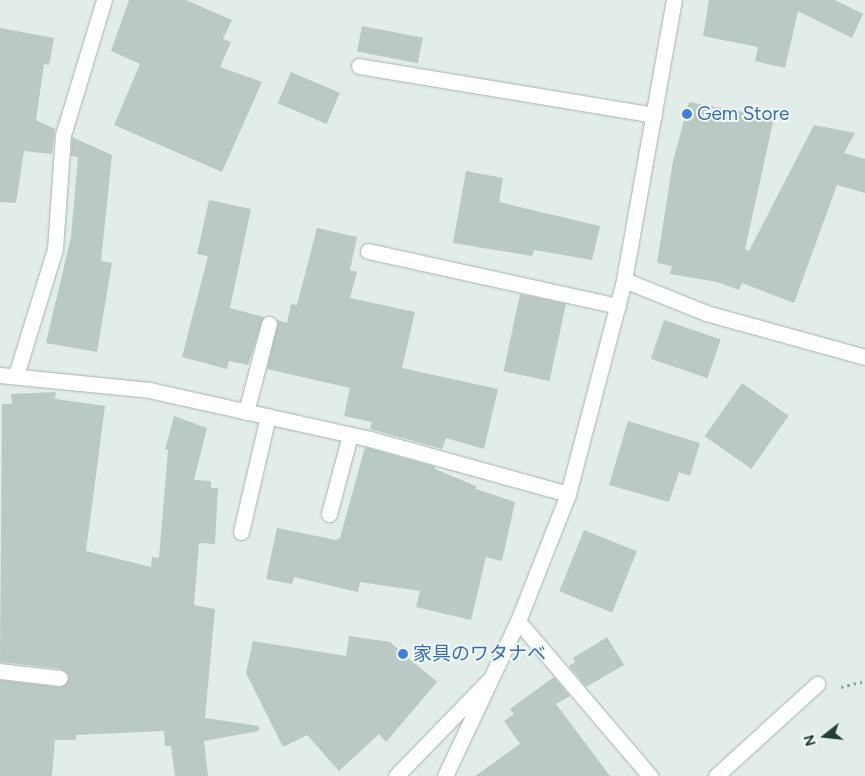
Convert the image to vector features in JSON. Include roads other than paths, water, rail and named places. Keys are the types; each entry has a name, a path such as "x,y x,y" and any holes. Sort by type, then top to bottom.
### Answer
{"street":[{"path":"16,375 55,249 64,135 104,0"},
{"path":"445,776 518,622 568,494 624,280 674,0"},
{"path":"359,66 654,115"},
{"path":"368,251 618,306"},
{"path":"624,280 706,313 865,357"},
{"path":"246,412 269,324"},
{"path":"0,375 16,375 149,390 350,435 568,494"},
{"path":"241,532 268,416"},
{"path":"329,514 350,435"},
{"path":"518,622 650,776"},
{"path":"0,671 60,678"},
{"path":"396,776 493,676"},
{"path":"716,776 817,684"}],"place":[{"name":"Gem Store","path":"687,114"},
{"name":"家具のワタナベ","path":"403,654"}]}
